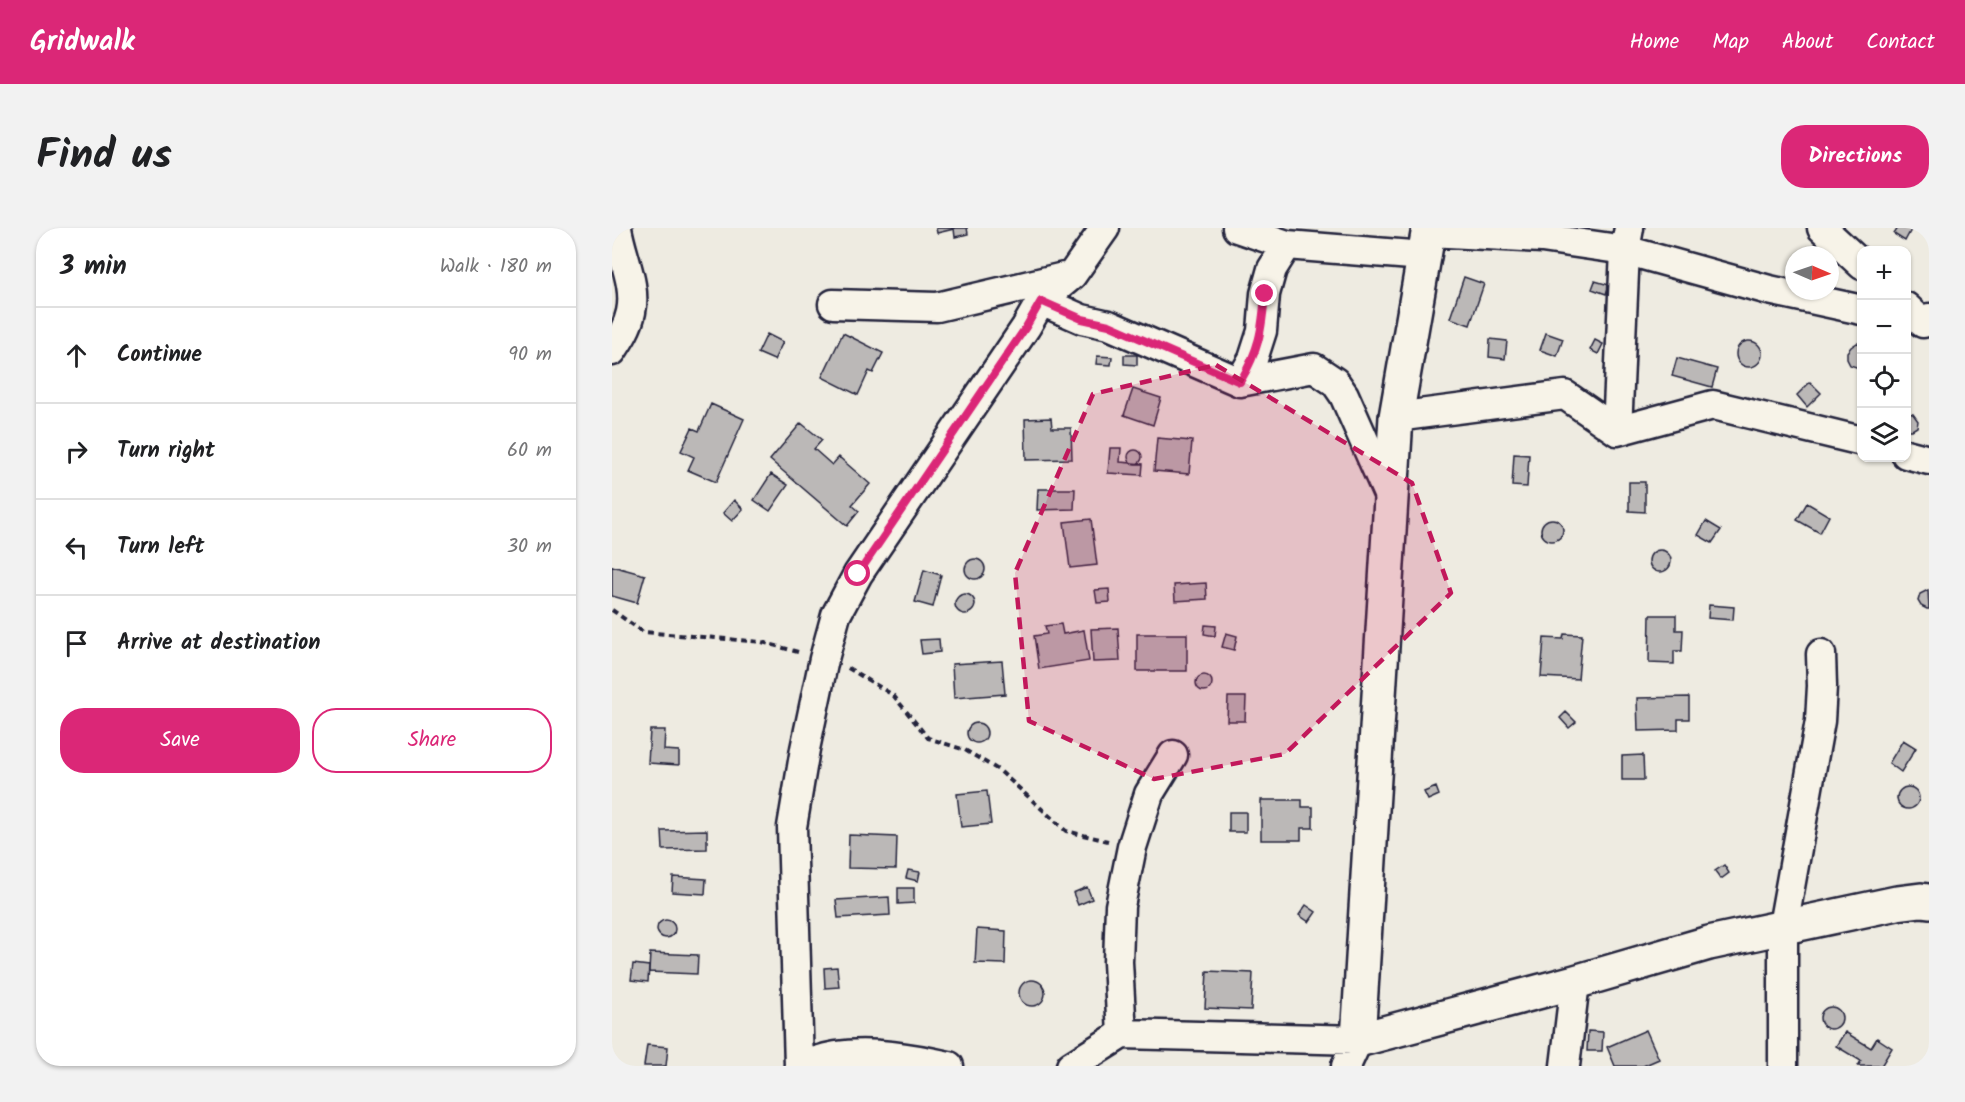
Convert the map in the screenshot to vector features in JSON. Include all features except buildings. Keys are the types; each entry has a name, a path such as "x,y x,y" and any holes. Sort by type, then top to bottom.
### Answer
{"street":[{"path":"612,351 624,331 631,311 630,281 617,228"},
{"path":"949,1066 917,1059 864,1054 835,1056 799,1066 792,827 824,659 837,615 858,574 1026,327 1041,301 1072,275 1105,228"},
{"path":"1237,228 1287,245 1427,239 1542,237 1627,239 1768,290 1857,309"},
{"path":"1822,228 1857,260"},
{"path":"1352,1053 1396,417 1427,239"},
{"path":"1617,431 1627,239"},
{"path":"1240,382 1253,359 1262,331 1265,294 1272,269 1287,245"},
{"path":"833,304 937,307 1072,275"},
{"path":"1041,301 1082,319 1109,325 1240,382 1314,368 1328,376 1344,396 1391,501"},
{"path":"1396,417 1565,395 1617,431 1713,405 1857,440"},
{"path":"1911,455 1929,460"},
{"path":"1783,1066 1782,926 1820,721 1821,654"},
{"path":"1122,1034 1118,962 1120,906 1132,847 1149,794 1173,755"},
{"path":"1071,1066 1122,1034 1352,1053 1575,982 1709,943 1897,903 1929,901"},
{"path":"1565,1066 1575,982"}],"path":[{"path":"612,610 643,632 762,642 842,665 893,695 928,738 965,750 1000,771 1066,831 1132,847"}],"highlighted area":[{"path":"1216,365 1412,483 1451,593 1285,754 1154,779 1029,721 1015,573 1093,394"}],"route":[{"path":"858,574 1026,327 1041,301 1082,319 1109,325 1240,382 1253,359 1262,331 1265,294"}]}
